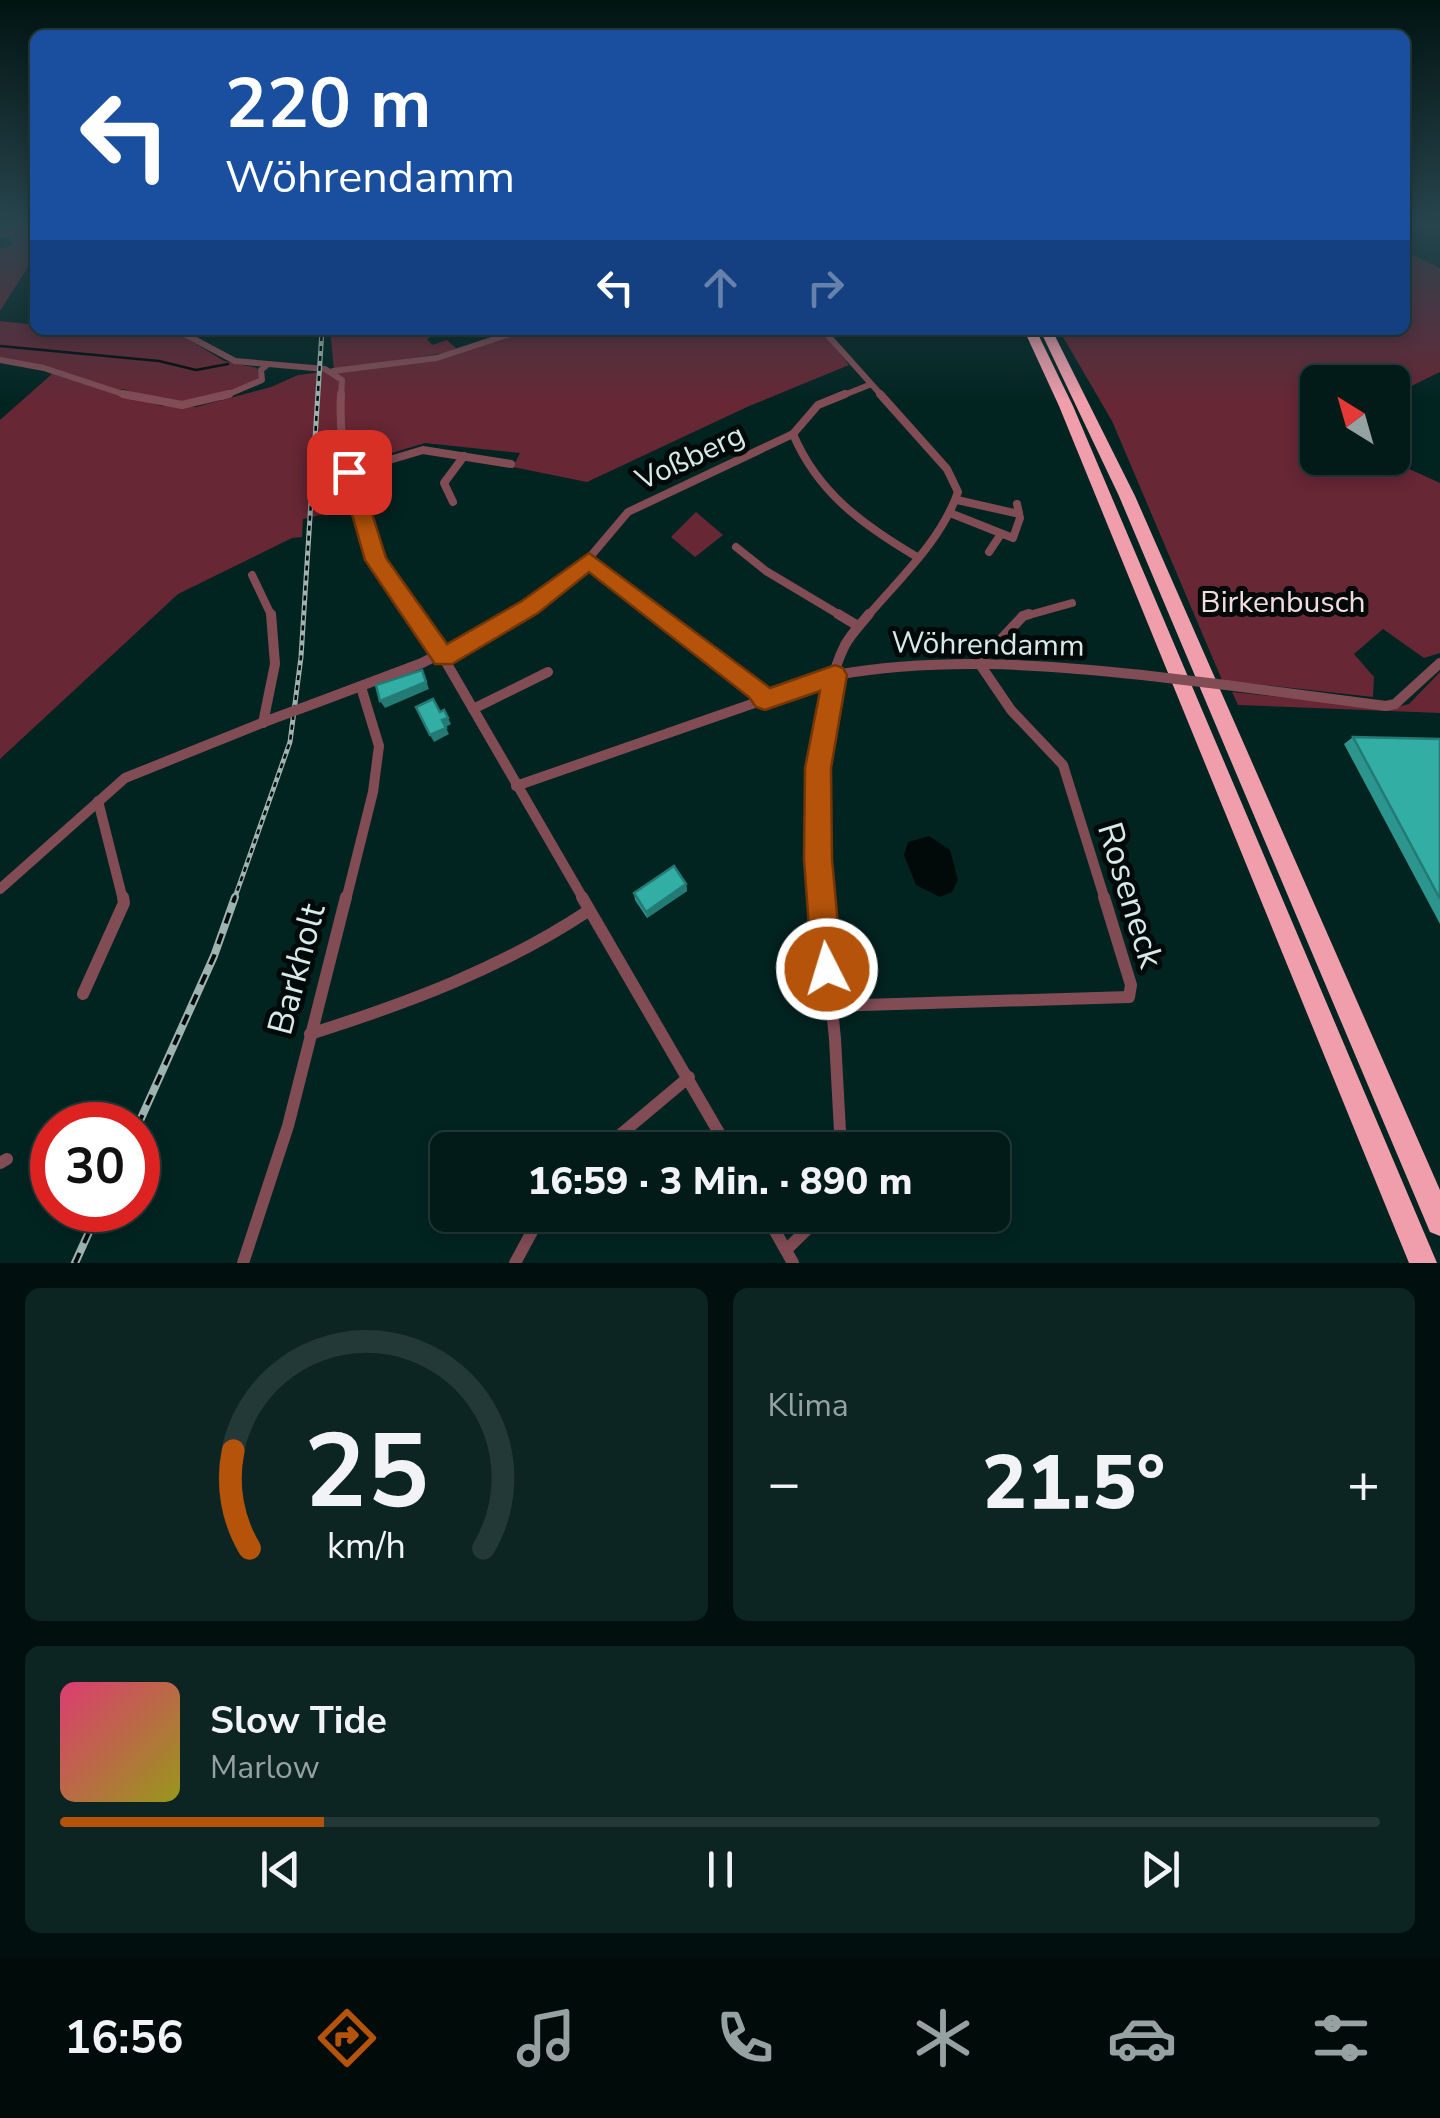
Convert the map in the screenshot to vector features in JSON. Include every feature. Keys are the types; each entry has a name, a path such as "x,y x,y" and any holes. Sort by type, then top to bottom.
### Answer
{"highway":[{"path":"1032,335 1066,406 1423,1263"},
{"path":"1048,335 1126,496 1440,1222"}],"street":[{"path":"185,335 217,354 266,366 330,372 440,357 507,335"},
{"path":"827,335 946,469 958,492 950,513 858,626 838,658 823,731 817,802 840,1132"},
{"path":"0,360 62,371 173,405 198,403 255,386 262,380 261,370 266,366"},
{"path":"330,372 342,380 339,430 376,560 443,657 719,1132"},
{"name":"Voßberg","path":"268,721 443,657 530,607 589,561 613,524 628,512 792,434 818,405 869,386"},
{"path":"792,434 806,464 830,498 872,530 918,556"},
{"path":"349,472 424,450 511,464"},
{"path":"453,502 444,482 464,456"},
{"path":"950,513 1016,537 1018,509 957,500"},
{"path":"989,552 1001,534"},
{"path":"736,547 766,571 858,626"},
{"path":"589,561 758,690 765,700"},
{"path":"0,890 98,801 143,768 268,721 280,650 268,600 252,575"},
{"path":"980,663 1023,616 1072,603"},
{"name":"Wöhrendamm","path":"516,786 835,675 926,661 1142,676 1386,706 1395,704 1440,663"},
{"name":"Roseneck","path":"830,1006 1124,999 1131,992 1063,764 1011,710 980,663"},
{"path":"473,709 548,672"},
{"name":"Barkholt","path":"243,1263 288,1126 379,757 361,687"},
{"path":"82,994 124,903 123,884 98,801"},
{"path":"310,1034 449,988 510,960 588,910"},
{"path":"623,1132 688,1077"},
{"path":"515,1263 532,1232"},
{"path":"776,1232 789,1256 808,1232"}],"green space":[{"path":"0,284 17,284 0,311"},
{"name":"Birkenbusch","path":"1410,284 1440,284 1440,372 1410,387 1410,365 1300,365 1300,475 1410,475 1410,469 1440,483 1440,653 1424,658 1383,629 1354,654 1374,677 1373,697 1222,680 1112,421 1062,335 1410,335"},
{"path":"0,321 30,324 30,335 181,335 224,361 257,368 260,379 197,401 170,402 123,389 116,392 161,406 196,407 271,387 298,375 437,359 510,335 826,335 849,365 747,407 587,482 513,467 520,453 425,443 352,465 347,472 355,507 303,519 302,537 292,538 178,594 0,759 0,420 52,374 20,362 0,360"},
{"path":"330,335 434,335 427,339 432,345 447,340 459,351 334,370"},
{"path":"696,512 723,535 695,557 671,537"},
{"path":"1440,672 1440,713 1238,705 1232,692 1389,709 1409,704"}],"shaded area":[{"path":"929,836 950,850 958,880 952,892 940,897 916,885 904,855 908,842"}],"building":[{"path":"422,670 426,682 380,701 376,685"},
{"path":"433,699 448,718 442,720 446,728 430,735 416,707"},
{"path":"1353,737 1440,739 1440,899"},
{"path":"674,866 686,884 646,912 634,893"}],"waterway":[{"path":"0,346 159,361 196,370 228,364"}],"railway":[{"path":"234,900 290,742 301,657 322,335"},
{"path":"148,1102 214,956 235,897"},
{"path":"75,1263 89,1232"}],"route":[{"path":"349,472 376,560 443,657 530,607 589,561 758,690 765,700 835,675 823,731 817,802 827,969"}]}
